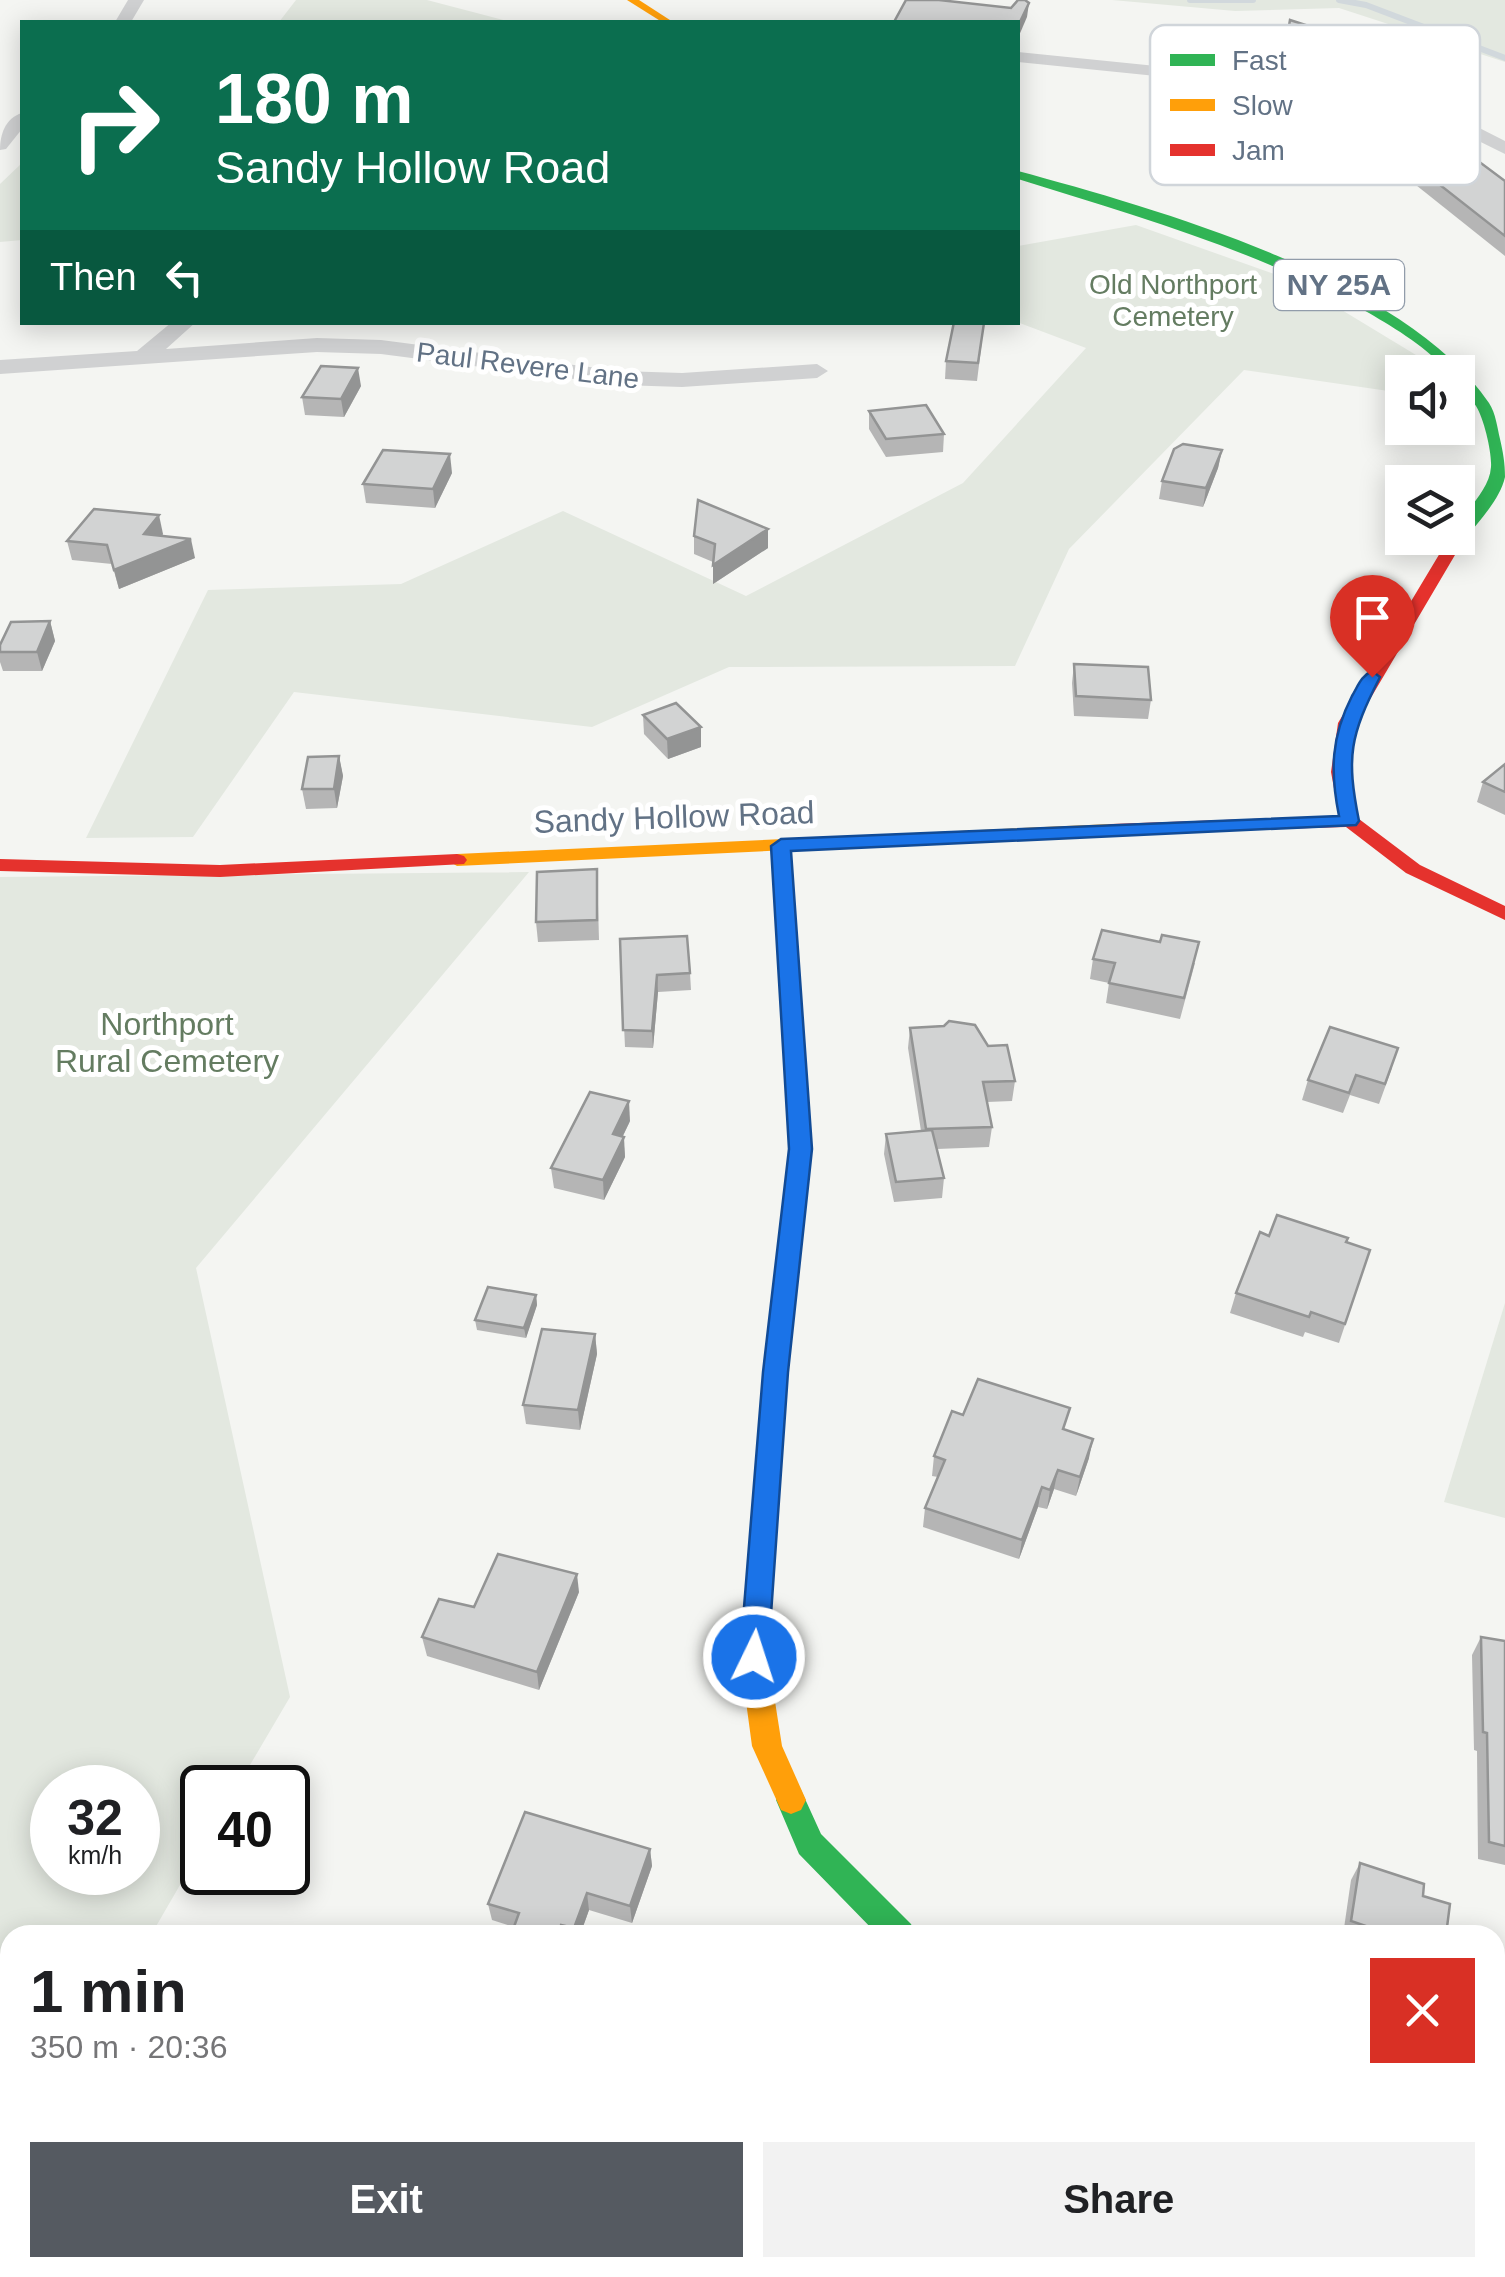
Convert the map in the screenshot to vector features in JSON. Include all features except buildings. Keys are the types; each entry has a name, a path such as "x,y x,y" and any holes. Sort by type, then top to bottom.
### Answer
{"street":[{"path":"632,0 665,20"},
{"path":"1020,57 1150,70"},
{"path":"0,145 20,120"},
{"path":"1480,135 1505,148"},
{"name":"NY 25A","path":"1020,175 1270,253 1349,290 1461,362 1487,398 1502,435 1500,464 1475,510"},
{"path":"142,358 182,325"},
{"name":"Paul Revere Lane","path":"0,367 317,345 381,347 620,378 682,380 817,371"},
{"name":"NY 25A","path":"1350,821 1340,772 1347,723 1446,555"},
{"path":"1350,821 1412,869 1505,914"},
{"name":"Sandy Hollow Road","path":"0,865 220,871 1350,821"},
{"path":"781,846 801,1149 776,1372 754,1657 767,1746 810,1844 890,1925"}],"green space":[{"path":"296,0 427,0 503,20 281,20"},
{"path":"1112,0 1505,0 1505,62 1480,54 1480,25 1391,25 1339,8 1235,11"},
{"path":"20,165 20,240 0,242 0,184"},
{"name":"Old Northport Cemetery","path":"1136,225 1294,281 1416,355 1385,355 1385,391 1244,370 1069,549 1015,666 729,667 592,727 294,692 193,837 86,838 208,590 401,584 563,511 746,596 963,483 1086,348 1020,323 1020,246"},
{"name":"Northport Rural Cemetery","path":"529,872 196,1268 290,1697 250,1765 180,1765 180,1885 157,1925 0,1925 0,877"},
{"path":"1505,1303 1505,1518 1444,1502"}],"waterway":[{"path":"1190,0 1253,0"},
{"path":"1339,0 1366,5 1418,25"},
{"path":"1480,48 1505,58"}],"traffic: fast":[{"path":"1020,176 1272,260 1338,290 1398,324 1447,362 1483,405 1499,464 1495,484 1475,515"},
{"path":"775,1368 801,1149 781,845"},
{"path":"791,1800 810,1844 890,1925"}],"traffic: slow":[{"path":"632,0 665,20"},
{"path":"457,860 1111,830"},
{"path":"775,1368 754,1657 767,1746 791,1800"}],"traffic: jam":[{"path":"1447,555 1347,723 1340,772 1350,821 1413,869 1505,914"},
{"path":"1111,830 1350,821"},
{"path":"0,865 220,871 457,860"}],"route":[{"path":"754,1657 776,1372 801,1149 781,846 1350,821 1340,772 1343,748 1347,723 1372,677"}]}
